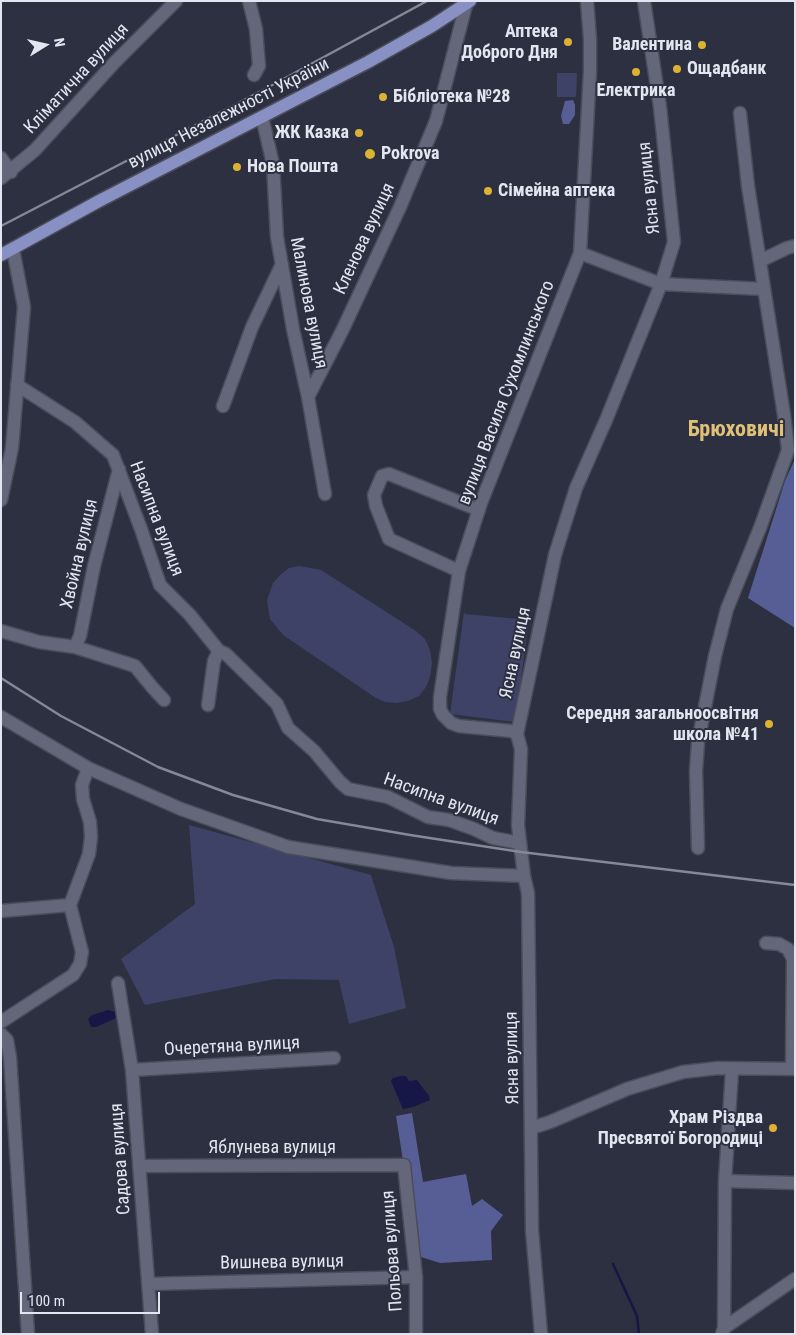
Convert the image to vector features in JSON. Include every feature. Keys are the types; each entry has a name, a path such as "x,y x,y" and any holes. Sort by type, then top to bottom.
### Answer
{"main road":[{"name":"вулиця Незалежності України","path":"7,252 108,197 368,62 468,3"}],"street":[{"name":"Кліматична вулиця","path":"6,175 35,150 114,63 176,1"},
{"path":"249,1 256,29 259,66 254,75"},
{"name":"вулиця Василя Сухомлинського","path":"517,734 511,731 459,726 446,719 440,709 440,697 458,571 479,510 580,253 590,71 587,1"},
{"name":"Ясна вулиця","path":"541,1334 532,1230 529,907 518,825 521,749 517,734 558,545 576,488 606,420 661,284 674,242 660,107 644,1"},
{"name":"Кленова вулиця","path":"308,397 343,329 400,208 436,121 468,3"},
{"path":"698,848 697,752 711,674 727,609 760,528 788,450 748,186 740,113"},
{"name":"Малинова вулиця","path":"262,117 273,164 277,237 325,494"},
{"path":"1,158 6,175"},
{"path":"760,261 795,246"},
{"path":"1,500 12,448 24,307 7,252"},
{"path":"580,253 661,284 764,289"},
{"path":"223,406 252,327 282,264"},
{"name":"Насипна вулиця","path":"17,385 75,422 113,455 160,585 190,614 219,651 226,654 277,704 288,728 314,751 340,782 348,789 388,797 428,817 449,820 492,838 520,843"},
{"name":"Хвойна вулиця","path":"75,648 80,636 94,566 118,468"},
{"path":"458,571 389,539 376,506 374,495 382,476 389,474 479,510"},
{"path":"1,631 40,642 75,648 136,666 164,700"},
{"path":"208,705 214,661 219,651"},
{"path":"1,717 88,768 181,809 288,847 450,873 524,876"},
{"path":"1,1022 73,975 80,964 82,952 70,904 89,854 92,837 90,822 83,799 82,785 88,768"},
{"path":"1,911 70,904"},
{"path":"531,1128 550,1122 627,1089 683,1072 718,1068 732,1070 793,1069 793,959 788,949 779,944 766,943"},
{"name":"Садова вулиця","path":"118,983 132,1070 152,1334"},
{"path":"1,1034 7,1040 10,1056 28,1334"},
{"name":"Очеретяна вулиця","path":"132,1070 334,1058"},
{"path":"723,1331 725,1180 732,1070"},
{"name":"Яблунева вулиця","path":"139,1166 404,1165"},
{"name":"Польова вулиця","path":"404,1165 416,1278 416,1334"},
{"path":"725,1180 795,1183"},
{"name":"Вишнева вулиця","path":"148,1284 416,1278"},
{"path":"723,1331 795,1279"}],"shaded area":[{"path":"557,73 577,73 576,97 557,97"},
{"path":"573,100 575,115 569,124 563,124 561,116 565,101"},
{"path":"795,459 795,628 748,598 785,481"},
{"path":"299,566 321,570 416,631 425,639 430,650 432,663 430,677 426,687 419,696 408,701 396,703 385,702 376,698 283,635 270,619 267,600 273,583 280,575 289,568"},
{"path":"464,612 465,614 529,620 515,722 450,714"},
{"path":"189,825 371,875 394,947 406,1008 349,1024 339,980 275,979 145,1005 121,959 195,904"},
{"path":"108,1010 115,1012 116,1017 96,1027 91,1027 88,1019 92,1015"},
{"path":"406,1076 409,1081 417,1080 430,1100 403,1109 391,1081 393,1078"},
{"path":"412,1113 423,1182 466,1174 472,1206 482,1199 503,1215 491,1231 492,1260 440,1263 418,1256 396,1116"}],"waterway":[{"path":"613,1264 637,1316 639,1334"}],"railway":[{"path":"1,226 265,89 427,1"},
{"path":"1,678 61,716 158,767 233,795 317,819 521,852 795,885"}],"place":[{"name":"Аптека Доброго Дня","path":"568,42"},
{"name":"Валентина","path":"702,45"},
{"name":"Ощадбанк","path":"677,69"},
{"name":"Електрика","path":"636,72"},
{"name":"Бібліотека №28","path":"383,97"},
{"name":"ЖК Казка","path":"359,133"},
{"name":"Pokrova","path":"370,154"},
{"name":"Нова Пошта","path":"237,167"},
{"name":"Сімейна аптека","path":"488,191"},
{"name":"Середня загальноосвітня школа №41","path":"769,724"},
{"name":"Храм Різдва Пресвятої Богородиці","path":"773,1128"}],"district":[{"name":"Брюховичі","path":"736,430"}]}
